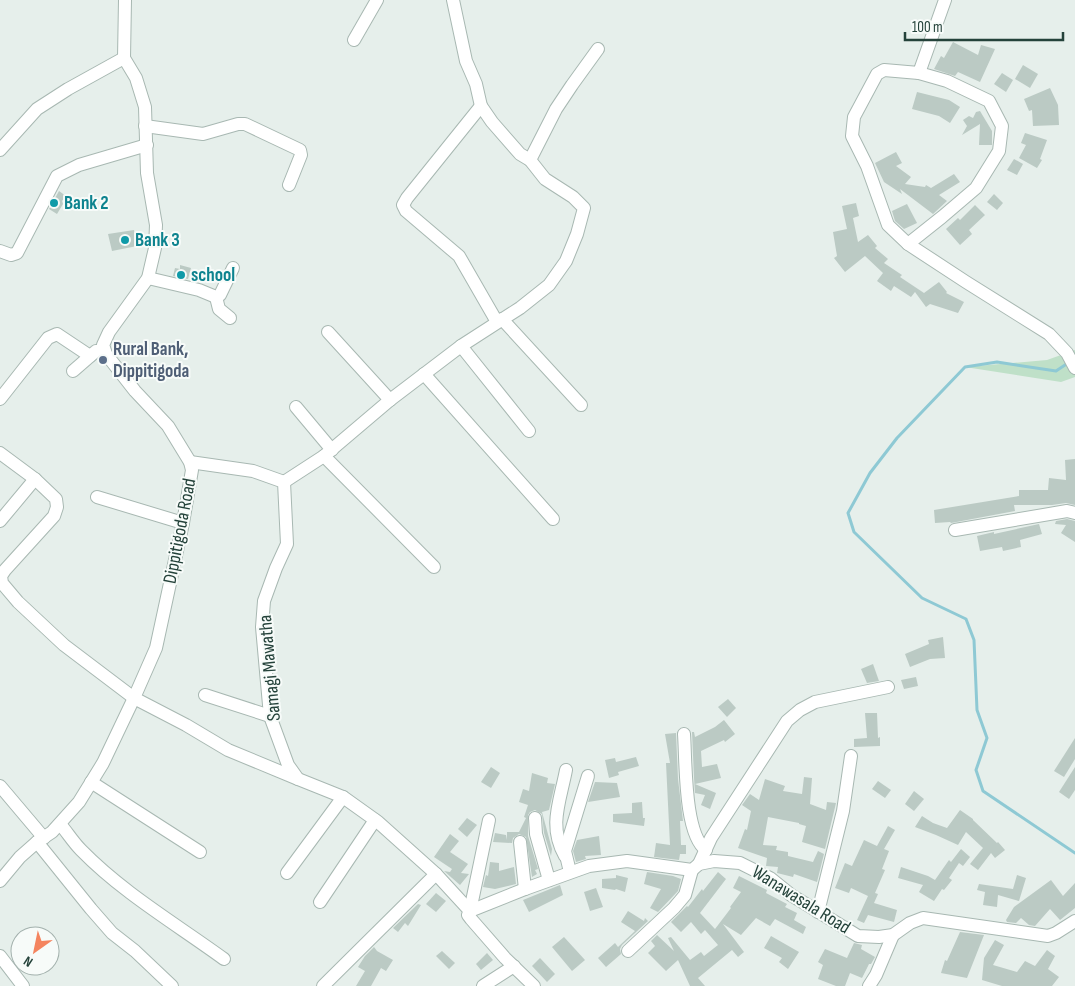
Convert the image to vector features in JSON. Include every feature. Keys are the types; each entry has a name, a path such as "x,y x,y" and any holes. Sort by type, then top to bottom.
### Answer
{"street":[{"path":"73,371 102,343 148,278 155,248 156,225 147,173 144,98 136,78 124,58 125,0"},
{"path":"354,40 377,0"},
{"path":"190,462 253,471 284,482 328,453 390,400 461,346 520,308 549,285 566,261 577,234 584,208 573,197 545,179 530,160 520,154 492,122 481,106 476,84 466,61 453,0"},
{"path":"920,73 945,0"},
{"path":"530,160 556,109 598,50"},
{"path":"0,150 37,109 68,89 124,58"},
{"path":"908,244 976,188 999,151 1002,126 989,101 947,81 920,73 884,70 877,74 854,117 852,136 867,166 888,225 908,244 1049,334 1067,353 1075,368"},
{"path":"481,106 403,205 406,211 459,256 500,320 581,406"},
{"path":"145,126 203,134 238,124 245,124 300,150 301,155 289,185"},
{"path":"0,251 11,255 17,253 57,176 79,166 147,144"},
{"path":"216,297 220,295 233,268"},
{"path":"148,278 199,290 216,297"},
{"path":"216,297 219,309 230,318"},
{"path":"328,332 390,400"},
{"path":"0,399 48,338 54,334 57,334 90,356"},
{"name":"Dippitigoda Road","path":"0,881 20,857 60,824 79,802 103,763 156,648 183,523 192,470 190,462 168,426 135,391 106,354 102,343"},
{"path":"461,346 529,431"},
{"path":"424,374 553,518"},
{"path":"296,407 328,453 434,567"},
{"path":"0,453 35,479 56,498 57,507 54,516 5,570 2,576 2,583 18,602 64,646 134,698 186,725 228,750 343,797 375,820 436,874 470,911"},
{"path":"0,520 35,479"},
{"name":"Samagi Mawatha","path":"284,482 287,544 264,601 262,627 270,716 288,765 298,779"},
{"path":"97,497 183,523"},
{"path":"955,530 1067,511 1075,513"},
{"path":"628,951 674,908 685,895 695,867 711,838 787,721 800,710 815,702 888,687"},
{"path":"205,695 270,716"},
{"path":"684,734 690,822 700,846 706,850"},
{"path":"818,912 843,811 851,756"},
{"path":"566,770 555,822 558,844 565,856 570,872"},
{"path":"565,856 588,776"},
{"path":"91,782 200,852"},
{"path":"0,786 91,910 112,933 135,951 172,986"},
{"path":"287,873 343,797"},
{"path":"535,818 536,834 548,880"},
{"path":"320,902 375,820"},
{"path":"489,820 468,915 534,986"},
{"path":"60,824 80,849 107,874 224,959"},
{"path":"520,842 525,889"},
{"name":"Wanawasala Road","path":"470,911 589,866 627,861 695,867 714,861 740,863 770,878 818,912 858,936 879,937 892,935 910,923 923,918 1048,936 1075,921"},
{"path":"323,986 436,874"},
{"path":"870,986 892,935"},
{"path":"0,956 23,986"},
{"path":"483,986 514,966"}],"green space":[{"path":"1075,350 1075,377 1061,382 965,367 1047,360"}],"building":[{"path":"953,42 978,55 981,45 995,49 980,82 958,72 955,76 934,69 941,56 944,58"},
{"path":"1023,65 1038,74 1030,88 1015,79"},
{"path":"1002,73 1013,80 1006,92 994,84"},
{"path":"1050,88 1058,105 1059,125 1033,126 1032,110 1029,111 1024,99"},
{"path":"917,92 949,100 960,107 950,123 939,116 912,109"},
{"path":"980,111 992,131 992,145 979,145 980,124 962,135 967,126 963,120 969,116 973,118 976,112"},
{"path":"1025,133 1047,140 1040,159 1042,160 1037,168 1019,158 1026,145 1021,143"},
{"path":"896,152 902,163 896,166 911,177 905,184 925,187 926,185 931,188 954,174 960,182 939,195 947,201 933,214 900,189 902,194 884,182 875,163"},
{"path":"1014,159 1023,164 1017,175 1007,170"},
{"name":"Bank 2","path":"59,191 66,196 57,214 49,209"},
{"path":"994,194 1003,203 997,210 987,202"},
{"path":"856,203 859,216 853,218 858,242 868,235 877,246 875,248 888,259 884,263 902,275 900,277 924,293 939,282 946,293 964,302 958,313 930,304 926,307 915,292 911,297 894,286 891,291 877,281 883,273 865,256 845,272 834,258 837,256 833,232 847,229 842,206"},
{"path":"907,204 917,223 904,229 895,221 892,211"},
{"path":"975,205 985,215 969,230 972,234 960,245 946,229 958,218 960,220"},
{"name":"Bank 3","path":"134,230 135,235 140,234 142,245 112,251 108,234"},
{"name":"school","path":"180,265 191,268 188,279 173,276 175,268 180,269"},
{"path":"1075,459 1075,505 1066,503 1014,505 1015,511 951,523 935,523 934,510 1019,496 1019,490 1048,490 1049,478 1066,480 1065,460"},
{"path":"1067,519 1075,521 1075,542 1061,533 1066,525 1055,524 1056,521"},
{"path":"1039,524 1042,534 1020,540 1021,547 1003,551 1002,547 980,551 977,536"},
{"path":"943,637 945,658 930,659 910,667 905,654 929,644 928,640"},
{"path":"873,664 879,681 867,683 861,669"},
{"path":"916,677 918,686 904,689 901,680"},
{"path":"728,699 736,708 727,717 718,707"},
{"path":"865,713 877,713 880,746 854,747 854,739 867,738"},
{"path":"724,720 735,734 725,742 724,740 701,751 702,767 717,764 721,778 695,784 716,793 710,809 701,805 705,795 695,793 692,732 694,732 695,737"},
{"path":"676,733 678,779 683,821 680,821 681,845 686,845 686,854 680,854 679,860 654,857 656,843 670,845 666,763 670,763 665,734"},
{"path":"1075,738 1075,759 1064,777 1054,771"},
{"path":"636,757 639,766 618,772 619,775 609,778 605,760 615,758 616,762"},
{"path":"491,767 500,773 491,788 481,782"},
{"path":"1075,767 1075,790 1069,799 1059,792"},
{"path":"532,773 548,778 547,783 555,784 549,810 542,812 552,849 551,856 544,833 542,814 535,810 528,815 528,836 538,869 535,870 537,874 532,877 526,837 519,834 513,838 512,843 493,842 495,833 506,835 507,840 507,832 519,832 526,818 524,817 528,805 519,802 523,789 529,791"},
{"path":"804,777 812,778 810,804 826,810 827,802 836,803 825,849 802,842 806,826 768,817 763,845 777,846 776,850 788,852 788,856 813,862 818,851 824,854 817,882 794,874 793,877 777,873 778,867 766,866 767,858 738,848 745,829 747,830 751,811 742,805 750,794 759,800 765,779 785,786 783,791 802,794"},
{"path":"878,781 891,790 885,798 872,789"},
{"path":"595,782 617,783 620,797 588,802"},
{"path":"914,791 924,799 914,811 905,804"},
{"path":"642,802 643,818 645,818 644,826 613,822 613,814 632,813 632,803"},
{"path":"960,810 973,819 1005,850 995,858 991,853 978,870 970,864 983,848 966,832 958,845 915,827 922,816 933,823 947,828"},
{"path":"467,818 477,825 467,837 458,829"},
{"path":"888,826 895,830 884,849 889,851 882,869 885,870 875,893 878,894 874,903 897,910 894,922 868,915 864,923 857,920 868,896 851,888 849,893 835,888 845,863 852,866 864,840 877,846"},
{"path":"450,834 459,841 450,852 468,864 461,873 469,874 460,885 444,871 450,872 452,869 434,857"},
{"path":"599,836 601,855 585,856 586,859 576,862 573,851 577,840"},
{"path":"961,849 970,857 963,866 959,863 949,878 952,880 944,890 942,889 934,901 919,892 923,885 898,878 901,867 935,880 949,860 951,862"},
{"path":"490,862 499,863 499,871 514,867 516,884 495,889 483,887 486,875 488,876"},
{"path":"647,872 681,879 678,891 658,912 650,908 661,889 644,884"},
{"path":"718,872 726,879 700,913 715,929 741,892 733,888 739,876 767,890 766,893 787,904 785,907 797,913 794,920 806,927 803,934 775,919 770,926 756,918 741,935 723,924 744,952 738,957 732,950 698,978 705,986 690,986 678,960 666,971 648,953 655,946 651,941 657,935 674,951 668,938 671,937 690,960 701,952 704,956 718,945 705,930 701,934 691,922 681,932 671,922 688,907"},
{"path":"616,875 628,878 625,892 602,888 602,879 616,878"},
{"path":"1017,875 1026,878 1019,901 998,895 997,907 983,905 985,892 977,890 979,884 1013,889"},
{"path":"1051,880 1063,896 1075,883 1075,908 1060,920 1050,909 1035,926 1029,925 1021,918 1016,923 1007,922 1006,920 1014,907"},
{"path":"560,885 563,895 529,912 523,900"},
{"path":"596,888 603,907 590,911 584,892"},
{"path":"436,893 446,901 436,912 426,904"},
{"path":"418,904 421,905 408,926 405,923 398,932 393,928"},
{"path":"628,911 644,921 645,918 648,921 622,945 620,949 621,954 606,967 598,958 615,943 618,947 635,931 621,922"},
{"path":"960,932 984,935 967,978 941,973 945,960 947,961"},
{"path":"771,936 799,952 788,969 779,962 782,958 764,948"},
{"path":"564,937 585,960 572,971 552,947"},
{"path":"995,940 1004,945 993,965 1017,972 1025,961 1035,966 1047,950 1055,956 1048,969 1059,977 1052,986 1002,986 982,980 984,958"},
{"path":"854,943 862,945 861,949 875,957 862,978 850,973 845,986 836,986 818,979 823,965 818,962 825,949 847,958"},
{"path":"374,947 377,951 393,960 386,971 381,968 371,986 356,986 365,971 358,967"},
{"path":"442,951 455,963 449,969 436,956"},
{"path":"487,953 493,960 481,970 476,964"},
{"path":"540,958 555,974 547,982 532,966"}],"waterway":[{"path":"1068,363 1056,371 997,362 965,367 897,438 870,473 848,513 854,532 922,598 966,619 974,640 977,710 987,738 976,770 983,791 1075,853"}],"place":[{"name":"Bank 2","path":"54,203"},
{"name":"Bank 3","path":"125,240"},
{"name":"school","path":"181,275"},
{"name":"Rural Bank, Dippitigoda","path":"103,360"}]}
